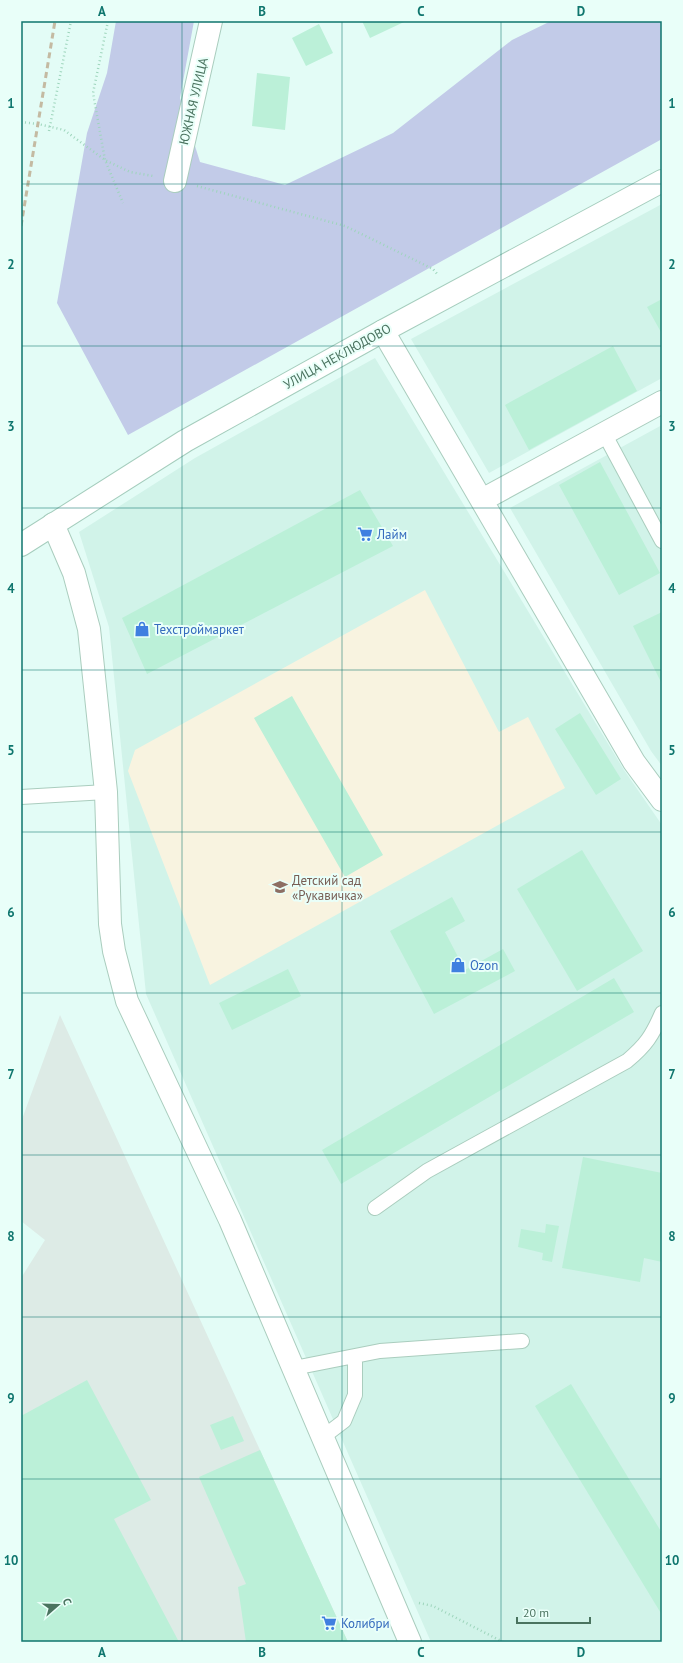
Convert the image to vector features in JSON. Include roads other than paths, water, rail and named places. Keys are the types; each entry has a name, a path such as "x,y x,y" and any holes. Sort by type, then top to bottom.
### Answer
{"street":[{"name":"ЮЖНАЯ УЛИЦА","path":"175,181 215,23"},
{"name":"УЛИЦА НЕКЛЮДОВО","path":"21,545 185,441 383,331 662,181"},
{"path":"383,331 634,762 662,800"},
{"path":"482,500 662,402"},
{"path":"53,524 74,573 89,629 106,792 110,924 114,951 127,1000 230,1220 410,1642"}],"lane":[{"path":"604,433 662,541"},
{"path":"21,797 106,792"},
{"path":"375,1208 427,1171 627,1061 644,1046 656,1028 662,1013"},
{"path":"294,1368 380,1351 522,1341"},
{"path":"323,1437 344,1421 355,1394 355,1356"}],"railway":[{"path":"21,226 55,21"}],"place":[{"name":"Лайм","path":"365,534"},
{"name":"Техстроймаркет","path":"142,629"},
{"name":"Детский сад «Рукавичка»","path":"280,887"},
{"name":"Ozon","path":"458,965"},
{"name":"Колибри","path":"329,1623"}]}
